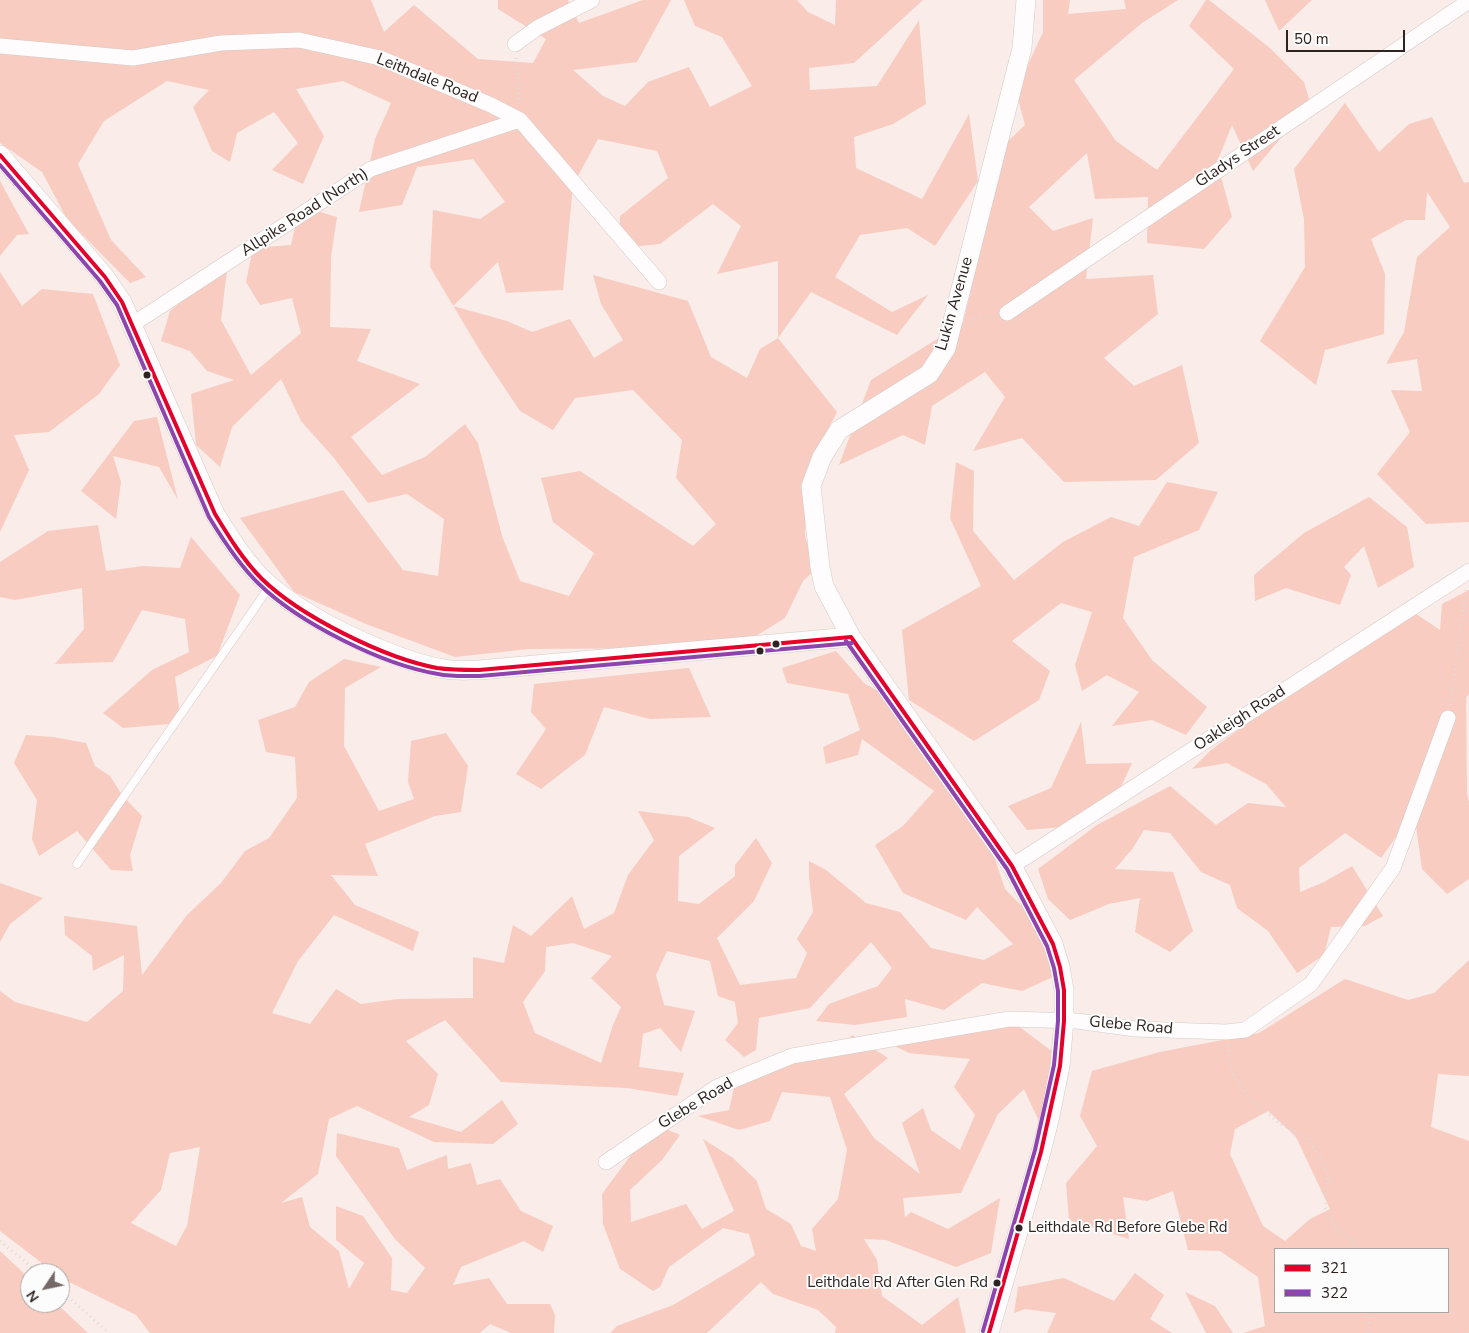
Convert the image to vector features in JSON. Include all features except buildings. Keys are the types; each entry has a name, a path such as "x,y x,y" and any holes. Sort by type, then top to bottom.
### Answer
{"street":[{"path":"515,44 537,28 592,0"},
{"name":"Lukin Avenue","path":"851,637 824,586 820,566 812,486 822,457 839,430 929,374 946,348 1022,48 1026,0"},
{"name":"Gladys Street","path":"1007,313 1469,1"},
{"name":"Leithdale Road","path":"0,46 134,58 221,43 299,40 380,58 491,105 520,120 659,282"},
{"name":"Allpike Road (North)","path":"133,324 371,170 520,120"},
{"path":"0,154 105,277 122,302 215,514 232,542 249,565 270,586 327,624 357,639 418,663 444,669 478,670 851,637 1012,866 1053,944 1060,967 1064,990 1064,1022 1060,1066 1050,1116 989,1333"},
{"name":"Oakleigh Road","path":"1012,866 1469,571"},
{"name":"Glebe Road","path":"606,1162 717,1087 792,1056 1009,1019 1086,1022 1135,1029 1226,1032 1245,1030 1311,984 1393,868 1448,718"}],"lane":[{"path":"77,864 270,586"}],"path":[{"path":"515,44 520,120"},
{"path":"952,323 1007,313"},
{"path":"1448,718 1469,571"},
{"path":"1226,1032 1232,1073 1249,1098 1280,1124 1306,1137 1321,1158 1328,1179 1325,1207 1336,1228 1350,1238 1358,1248"},
{"path":"0,1241 27,1263"},
{"path":"70,1299 109,1333"},
{"path":"1368,1333 1371,1313"}],"shaded area":[{"path":"0,0 371,0 384,32 414,5 478,59 533,63 546,39 498,9 498,0 568,0 579,23 643,0 671,0 637,62 573,70 603,96 625,106 648,82 689,67 710,107 752,86 722,37 695,26 684,0 797,0 808,12 835,25 836,0 923,0 854,63 809,68 810,90 877,86 919,20 926,104 893,124 854,137 856,168 922,199 969,114 978,181 935,246 907,228 860,235 835,277 892,312 928,295 897,335 811,292 778,338 778,261 717,274 741,226 713,204 660,244 619,248 620,216 668,178 657,151 598,139 573,185 563,290 506,293 498,262 453,306 430,267 433,210 480,219 505,202 473,159 417,167 402,205 359,212 375,139 391,103 343,81 296,89 324,136 303,184 272,170 298,143 274,112 237,133 230,162 212,151 193,107 209,90 167,81 104,121 78,164 111,240 146,277 130,283 67,219 42,172 0,143"},
{"path":"1043,0 1070,0 1068,14 1126,9 1124,0 1178,0 1142,23 1074,80 1116,141 1157,170 1234,69 1189,26 1206,0 1209,0 1270,48 1304,82 1310,103 1253,171 1232,125 1217,162 1232,217 1204,249 1147,243 1148,197 1095,199 1087,153 1029,207 1053,231 1093,218 1086,279 1153,275 1158,314 1104,358 1134,386 1182,365 1199,443 1156,480 1064,482 1022,438 973,451 1005,397 985,372 932,406 925,445 903,435 839,465 871,380 963,323 1006,143 1025,125 1016,91 1043,32"},
{"path":"1265,0 1312,0 1279,31"},
{"path":"1345,103 1379,152 1409,124 1432,117 1464,183 1469,182 1469,522 1426,524 1377,474 1410,432 1391,390 1422,391 1417,359 1386,364 1404,332 1417,257 1450,227 1427,192 1425,220 1406,220 1371,239 1385,274 1384,334 1325,350 1316,385 1260,341 1305,267 1304,219 1294,169"},
{"path":"0,181 29,234 17,235 0,256"},
{"path":"300,206 337,217 331,257 330,327 371,329 357,361 420,384 351,437 382,475 425,457 465,424 478,443 502,536 520,581 569,596 594,553 553,522 541,478 580,471 693,546 716,524 676,478 682,440 633,390 575,398 553,430 520,411 453,306 507,321 532,332 570,319 594,358 623,340 601,304 593,275 688,301 711,357 747,378 760,349 778,338 837,412 805,474 805,536 815,570 803,581 785,618 722,657 692,648 529,649 455,657 366,624 294,592 240,518 343,490 403,570 438,576 444,519 407,494 368,503 334,458 301,421 281,379 232,427 220,467 196,445 191,394 234,380 207,371 190,351 161,341 170,311 228,262 221,320 251,375 301,333 292,298 260,305 246,282 253,248 291,245"},
{"path":"0,272 22,306 42,289 93,294 120,365 99,394 49,432 14,435 29,470 0,532"},
{"path":"157,417 178,500 159,467 113,456 121,482 116,519 81,491 134,421"},
{"path":"956,462 974,471 973,531 1014,580 1063,542 1111,517 1139,526 1167,482 1218,492 1199,530 1134,557 1123,618 1152,660 1207,707 1186,735 1152,720 1112,726 1139,692 1107,675 1082,691 1075,665 1092,612 1061,603 1012,641 1050,671 1039,700 974,741 909,700 902,630 981,586 950,518"},
{"path":"1369,497 1407,527 1414,567 1378,588 1364,546 1344,567 1351,575 1340,605 1286,588 1255,601 1254,575 1304,533"},
{"path":"98,525 106,571 143,566 180,568 191,537 240,595 217,656 175,677 181,723 123,728 103,713 152,670 189,652 185,619 142,610 113,662 55,664 84,629 82,588 15,600 0,597 0,562 48,531"},
{"path":"1469,590 1469,694 1466,698 1469,879 1447,894 1422,869 1414,812 1381,858 1345,833 1299,868 1300,892 1324,882 1352,866 1383,916 1365,926 1331,927 1324,955 1297,973 1268,931 1237,908 1230,885 1201,872 1170,833 1144,830 1133,848 1115,869 1173,872 1193,931 1170,952 1135,932 1140,898 1109,904 1070,920 1048,899 1038,869 1097,825 1170,786 1216,825 1248,803 1286,807 1266,784 1227,763 1192,769 1211,750 1318,671 1416,614 1440,630 1442,604"},
{"path":"836,651 864,683 881,693 991,847 1005,889 1037,922 1055,976 1022,991 982,983 944,1010 905,999 907,1017 855,1025 816,1021 829,1004 878,986 892,968 871,942 810,1008 759,1018 756,1050 744,1057 725,1040 738,1023 735,1002 718,996 710,961 667,951 656,975 664,1005 695,1011 681,1052 660,1028 643,1034 639,1067 684,1073 677,1096 627,1088 501,1082 445,1020 406,1041 438,1074 429,1105 409,1117 461,1132 502,1100 518,1124 493,1144 434,1142 357,1106 329,1119 318,1174 281,1203 302,1197 310,1227 339,1251 349,1289 364,1263 336,1240 336,1206 363,1216 392,1258 391,1290 407,1293 425,1268 395,1239 336,1156 337,1133 399,1148 407,1170 447,1155 448,1169 471,1163 477,1185 500,1179 521,1211 553,1226 543,1252 524,1241 461,1267 453,1285 489,1278 507,1304 550,1304 555,1315 554,1333 511,1333 490,1324 480,1333 150,1333 136,1315 70,1282 70,1263 42,1263 0,1231 0,991 15,1002 87,1022 123,991 124,955 93,971 92,956 65,935 64,916 137,926 142,975 187,915 221,883 245,851 269,838 297,798 295,757 266,752 258,720 295,707 309,682 344,659 381,667 345,688 344,746 379,811 414,799 408,782 411,741 446,733 468,766 461,812 435,816 365,844 378,876 331,875 355,905 419,932 413,951 334,915 298,961 272,1013 310,1024 336,989 361,1004 398,999 473,998 473,957 504,963 513,925 531,936 572,896 584,929 614,913 628,875 654,840 638,811 688,817 715,828 679,856 678,901 699,904 735,876 735,865 756,838 772,863 754,901 717,938 740,985 796,978 807,953 797,939 813,912 809,861 826,870 866,903 900,912 931,948 984,960 1013,944 977,907 966,920 903,893 875,845 903,826 934,791 862,739 858,755 826,764 823,747 860,730 848,694 787,683 782,668","holes":["573,943 612,956 591,978 621,1007 601,1063 535,1033 523,1002 545,971 546,947","200,1147 187,1226 176,1246 131,1223 161,1190 170,1153"]},
{"path":"689,668 711,717 650,719 604,707 585,755 541,789 516,774 546,729 531,712 534,684"},
{"path":"1081,722 1086,764 1132,763 1114,802 1063,827 1027,830 1008,806 1051,788"},
{"path":"26,735 53,737 86,743 95,766 110,776 122,795 142,816 130,855 133,871 111,870 77,831 39,856 32,839 37,800 14,763"},
{"path":"0,883 43,898 10,924 0,942"},
{"path":"1469,960 1469,1076 1438,1074 1431,1127 1469,1141 1469,1333 1243,1333 1265,1326 1258,1277 1220,1251 1188,1250 1173,1191 1147,1201 1123,1197 1129,1239 1069,1220 1066,1183 1097,1146 1080,1116 1092,1071 1160,1052 1259,1033 1345,979 1408,1000 1434,993","holes":["1268,1111 1296,1137 1330,1209 1310,1219 1285,1241 1263,1226 1230,1154 1235,1129"]},
{"path":"1013,1022 1053,1052 1043,1130 1024,1089 998,1114 961,1193 903,1198 905,1217 911,1212 948,1229 1000,1198 991,1253 956,1267 886,1240 864,1239 877,1260 882,1296 922,1325 958,1297 966,1333 835,1333 836,1327 818,1310 773,1294 761,1282 707,1333 610,1333 617,1326 673,1305 755,1255 749,1234 723,1228 669,1267 660,1287 653,1291 620,1269 603,1224 602,1194 654,1124 680,1135 662,1160 630,1190 631,1222 686,1204 702,1229 734,1211 703,1139 733,1158 757,1181 766,1209 791,1224 801,1246 816,1251 812,1229 838,1199 847,1150 830,1097 782,1092 770,1121 739,1130 698,1116 729,1110 736,1079 789,1055 835,1055 852,1035 888,1058 844,1094 874,1138 920,1174 902,1123 923,1108 931,1130 960,1150 975,1115 954,1087 970,1059 909,1053 883,1040"},
{"path":"0,1251 20,1270 20,1313 67,1313 88,1333 0,1333"},
{"path":"1135,1273 1164,1295 1150,1319 1172,1333 1047,1333 1056,1313 1025,1309 1014,1313 1018,1287 1064,1278 1114,1301"},
{"path":"1185,1292 1215,1306 1233,1333 1206,1333"}],"transit line":[{"name":"321","path":"0,155 105,277 122,302 215,514 237,548 262,579 278,593 320,621 344,634 393,655 437,668 458,670 479,670 851,637"},
{"name":"322","path":"0,165 100,281 117,305 209,517 238,561 276,599 319,627 392,662 448,676 480,676 852,643"},
{"name":"321","path":"851,637 1012,866 1053,944 1060,967 1064,990 1064,1021 1060,1066 1041,1152 989,1333"},
{"name":"322","path":"846,641 1007,869 1047,946 1054,968 1058,991 1058,1021 1054,1065 1035,1150 983,1331"}],"place":[{"name":"Leithdale Rd Before Glebe Rd","path":"1019,1228"},
{"name":"Leithdale Rd After Glen Rd","path":"997,1283"}]}
